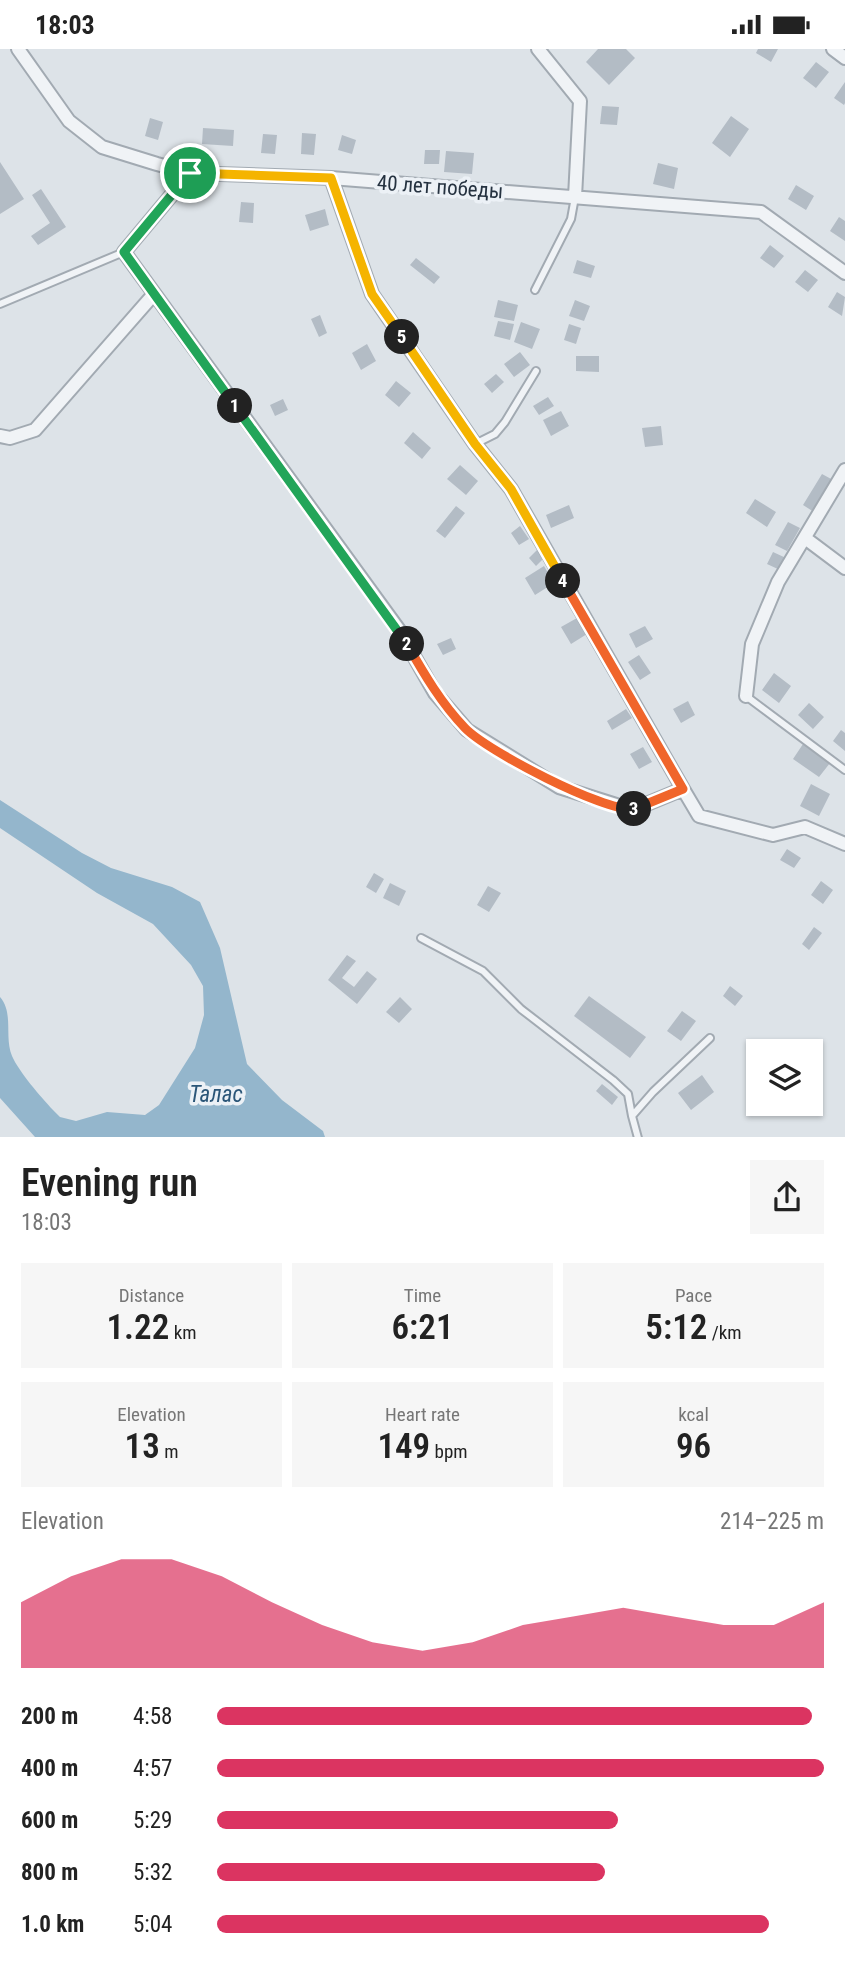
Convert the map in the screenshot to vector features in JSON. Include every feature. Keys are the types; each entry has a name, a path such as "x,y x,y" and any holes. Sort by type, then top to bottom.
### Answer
{"street":[{"name":"40 лет победы","path":"18,49 69,121 102,147 190,173 331,178 761,212 845,273"},
{"path":"538,49 580,101 575,197"},
{"path":"833,49 845,58"},
{"path":"190,173 124,252 399,630 435,693 467,730 559,787 632,810 683,789"},
{"path":"331,178 372,294 475,444 511,489 699,816 773,835 805,827 845,845"},
{"path":"0,436 10,438 35,430 154,293"},
{"path":"746,696 752,644 778,582 845,470"},
{"path":"805,538 845,568"}],"lane":[{"path":"535,290 565,231 575,197"},
{"path":"0,304 124,252"},
{"path":"475,444 495,434 536,371"},
{"path":"746,696 845,770"},
{"path":"421,938 483,971 521,1009 613,1080 628,1094 638,1137"},
{"path":"632,1116 653,1092 710,1038"}],"water":[{"name":"Талас","path":"0,800 82,853 111,868 172,887 200,902 220,948 247,1064 282,1100 323,1131 325,1137 35,1137 0,1098 0,997 7,1010 10,1049 15,1062 60,1117 76,1121 107,1112 145,1115 159,1105 195,1048 204,1015 203,986 191,965 153,924 97,893 0,828"}],"building":[{"path":"598,49 626,49 635,58 609,85 586,62"},
{"path":"758,49 778,49 771,62 756,53"},
{"path":"816,62 829,72 816,88 803,78"},
{"path":"845,82 845,103 844,105 834,98"},
{"path":"602,106 619,107 617,125 600,124"},
{"path":"731,116 749,129 730,157 712,143"},
{"path":"150,118 163,122 158,140 145,136"},
{"path":"203,128 234,130 233,146 202,144"},
{"path":"302,133 316,134 314,155 301,154"},
{"path":"263,134 277,135 275,154 261,153"},
{"path":"342,135 356,140 352,154 338,150"},
{"path":"425,150 440,150 439,164 424,164"},
{"path":"446,151 474,153 472,174 444,172"},
{"path":"0,162 24,199 0,214"},
{"path":"658,163 678,168 674,189 653,184"},
{"path":"796,185 814,196 806,210 788,199"},
{"path":"41,189 66,227 38,245 31,236 50,223 32,195"},
{"path":"241,202 254,203 253,223 239,222"},
{"path":"325,209 329,225 310,231 305,215"},
{"path":"839,217 845,221 845,241 830,231"},
{"path":"770,245 784,256 774,268 760,258"},
{"path":"416,258 440,277 434,284 410,265"},
{"path":"577,260 595,266 591,278 573,273"},
{"path":"805,270 818,280 808,292 795,282"},
{"path":"837,292 845,297 842,316 828,307"},
{"path":"498,300 518,305 514,321 494,317"},
{"path":"575,300 590,306 584,321 569,316"},
{"path":"320,315 327,333 319,337 311,319"},
{"path":"498,321 514,324 510,340 494,336"},
{"path":"521,322 540,329 532,349 514,342"},
{"path":"569,324 581,328 576,344 564,340"},
{"path":"367,344 376,361 361,370 352,353"},
{"path":"520,352 530,365 514,377 504,364"},
{"path":"576,356 599,356 599,372 576,371"},
{"path":"496,374 504,382 492,393 484,384"},
{"path":"396,381 411,393 399,407 385,395"},
{"path":"548,397 554,406 539,415 533,406"},
{"path":"283,399 288,410 275,416 270,405"},
{"path":"561,411 569,426 551,436 543,420"},
{"path":"661,426 663,445 645,447 642,428"},
{"path":"413,432 431,448 422,459 404,443"},
{"path":"460,465 478,481 466,495 447,479"},
{"path":"822,474 833,480 814,512 803,505"},
{"path":"755,499 776,512 767,527 746,513"},
{"path":"569,505 574,518 551,528 546,515"},
{"path":"456,506 465,513 445,538 436,531"},
{"path":"788,522 800,528 787,551 775,545"},
{"path":"520,526 529,539 519,545 511,533"},
{"path":"537,550 545,557 536,566 529,558"},
{"path":"773,552 786,558 780,570 767,564"},
{"path":"544,566 554,583 535,595 525,578"},
{"path":"577,618 587,634 571,644 561,627"},
{"path":"645,626 653,639 636,648 629,634"},
{"path":"451,638 456,649 443,655 437,644"},
{"path":"639,655 651,673 640,680 628,662"},
{"path":"774,673 791,686 779,703 762,690"},
{"path":"688,701 695,715 681,723 673,709"},
{"path":"809,703 824,717 813,729 798,715"},
{"path":"626,709 632,718 612,730 607,721"},
{"path":"841,730 845,733 845,751 833,741"},
{"path":"803,744 830,763 819,777 793,759"},
{"path":"643,747 652,762 639,769 630,754"},
{"path":"811,784 830,794 819,816 800,806"},
{"path":"787,849 801,858 794,868 780,860"},
{"path":"374,873 384,879 376,893 366,887"},
{"path":"821,881 833,890 823,904 811,895"},
{"path":"390,883 406,891 399,906 383,898"},
{"path":"488,886 501,893 489,912 477,905"},
{"path":"814,927 822,933 809,950 802,944"},
{"path":"347,955 356,961 342,978 354,987 367,971 377,979 357,1004 328,980"},
{"path":"730,986 743,996 735,1006 723,996"},
{"path":"589,996 646,1037 630,1058 574,1016"},
{"path":"400,997 412,1009 399,1023 386,1012"},
{"path":"682,1011 696,1021 681,1041 667,1031"},
{"path":"702,1075 714,1092 691,1110 678,1093"},
{"path":"602,1084 618,1097 612,1105 596,1091"}],"route":[{"path":"190,173 331,178 372,294 475,444 511,489 683,789 632,810 559,787 467,730 435,693 399,630 124,252 190,173"}]}
